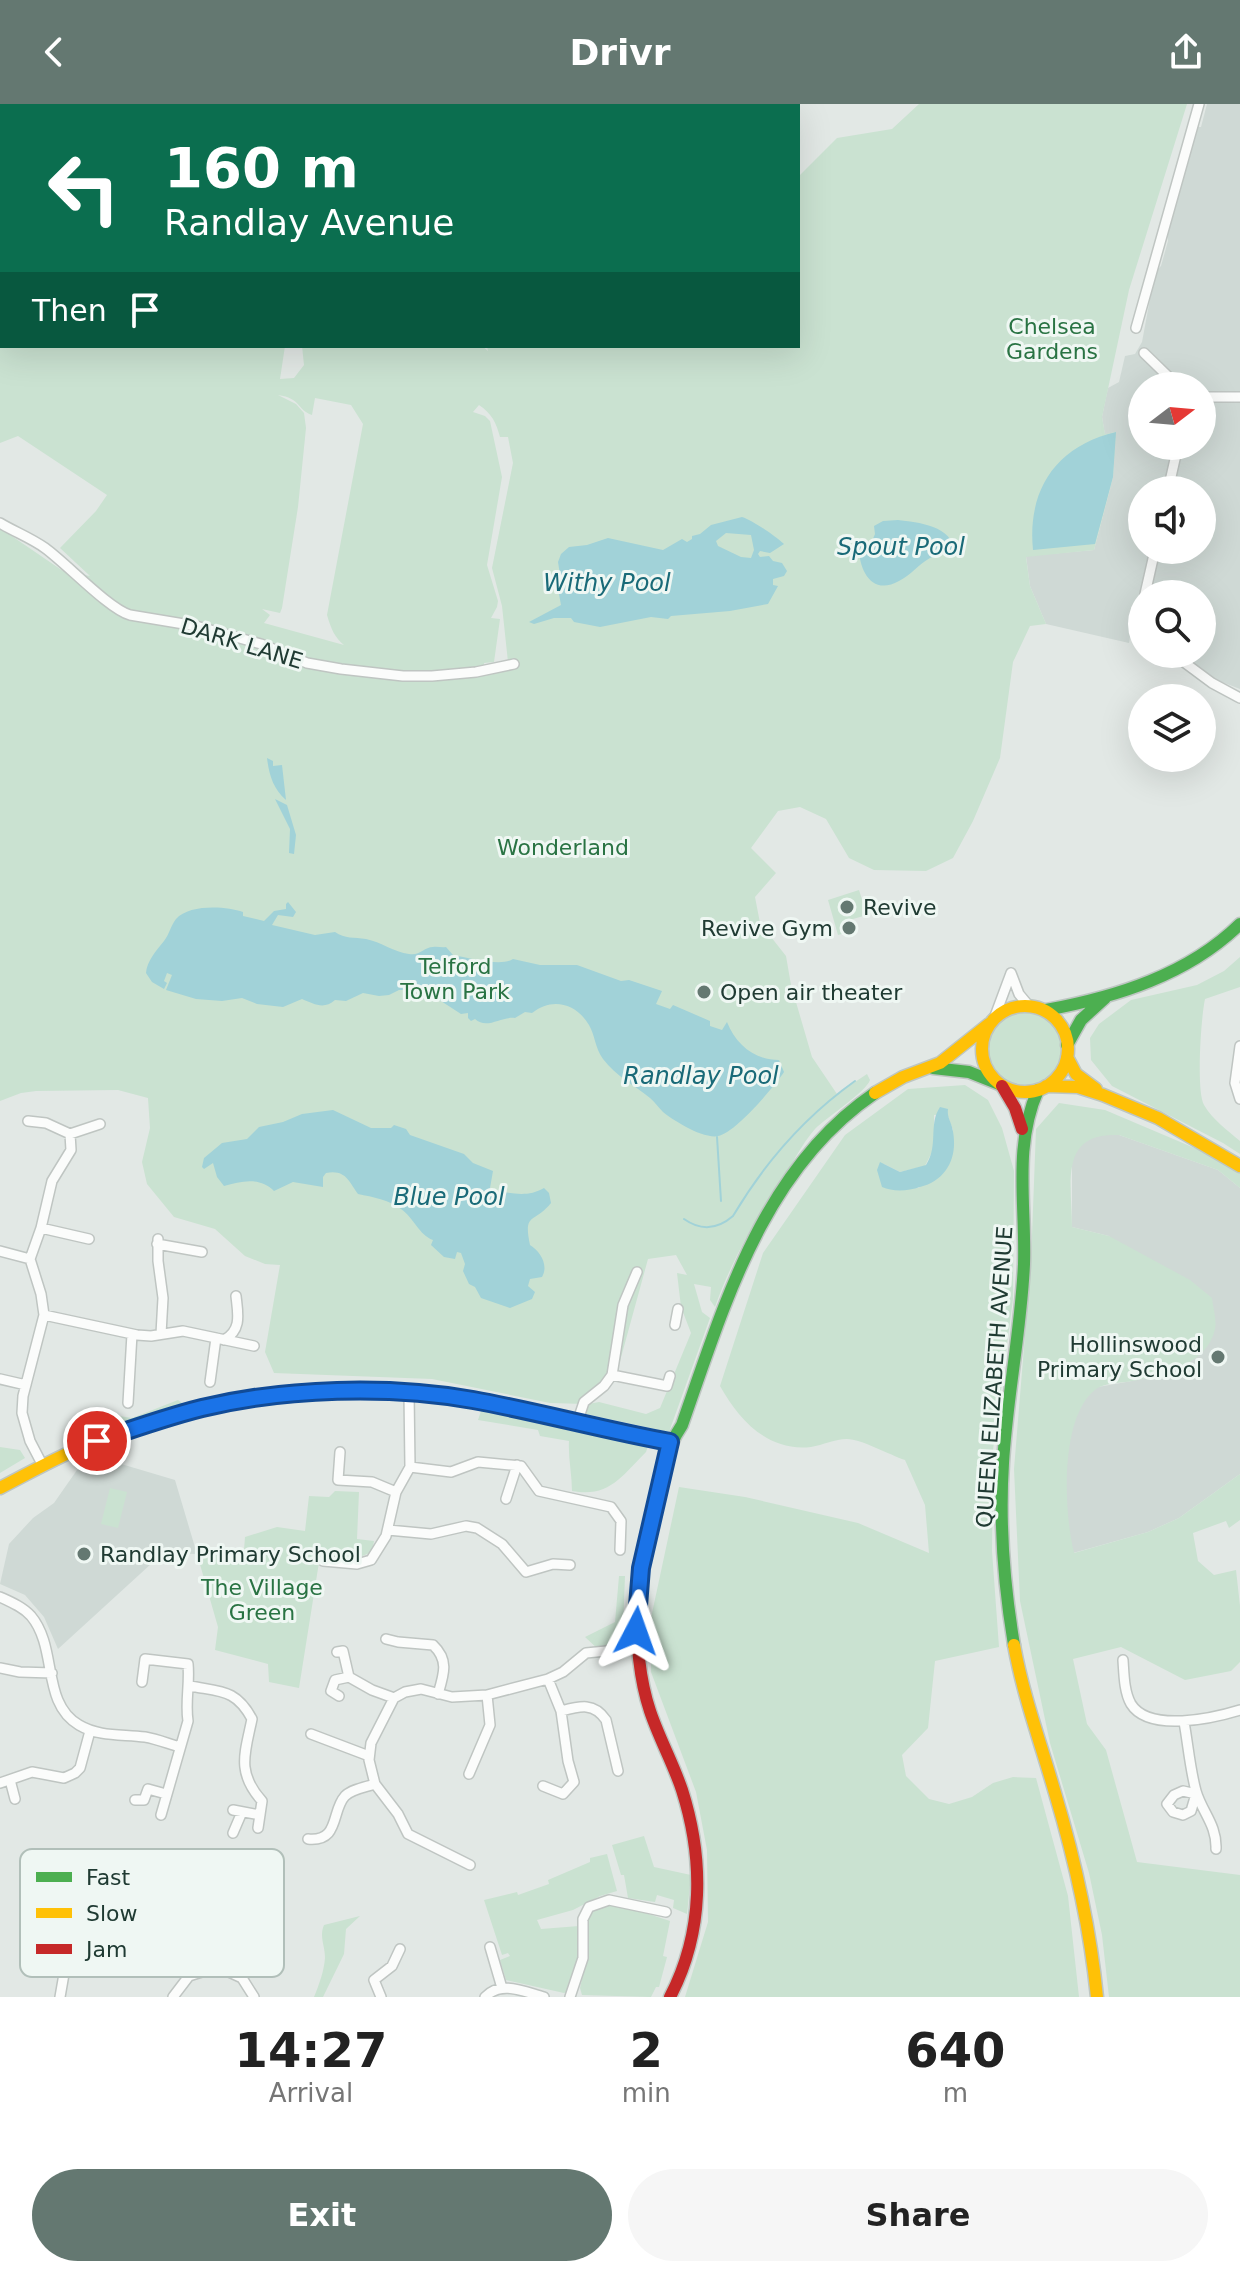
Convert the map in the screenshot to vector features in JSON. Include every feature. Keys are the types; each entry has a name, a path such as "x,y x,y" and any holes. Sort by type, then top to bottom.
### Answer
{"street":[{"path":"1136,328 1199,104"},
{"path":"1143,302 1155,305"},
{"path":"1144,353 1164,372"},
{"path":"1216,397 1240,397"},
{"name":"DARK LANE","path":"0,523 42,546 120,612 130,615 196,626 261,644 307,663 341,669 432,676 476,672 514,664"},
{"path":"1192,668 1240,698"},
{"path":"670,1997 681,1976 691,1943 699,1892 693,1833 682,1791 649,1708 637,1648 641,1568 670,1442 682,1425 742,1259 762,1218 798,1164 865,1100 900,1078 933,1068 957,1053 992,1020 1017,1006 1046,1010 1107,997 1202,956 1240,924"},
{"path":"1000,1085 989,1069 984,1054 992,1020 1011,973 1019,994 1029,1006"},
{"path":"1042,1088 1056,1079 1081,1020 1107,997"},
{"path":"1046,1010 1064,1032 1076,1074 1103,1095"},
{"path":"1240,1046 1235,1083 1240,1099"},
{"path":"933,1068 969,1072 1024,1092 1078,1087 1158,1118 1240,1166"},
{"name":"QUEEN ELIZABETH AVENUE","path":"1000,1085 1015,1108 1023,1133"},
{"name":"QUEEN ELIZABETH AVENUE","path":"1042,1088 1029,1105 1023,1133 1021,1313 1003,1461 1005,1577 1012,1634 1027,1700 1074,1860 1087,1921 1097,1997"},
{"path":"28,1121 46,1123 70,1134 100,1124"},
{"path":"43,1466 30,1441 22,1405 44,1315 30,1259 52,1181 71,1150 70,1134"},
{"path":"41,1228 89,1239"},
{"path":"161,1334 163,1298 158,1242 202,1252"},
{"path":"0,1251 30,1259"},
{"path":"577,1423 584,1402 612,1375 623,1305 637,1272"},
{"path":"220,1339 233,1335 237,1327 236,1296"},
{"path":"675,1325 678,1309"},
{"path":"44,1315 132,1334 151,1336 183,1331 254,1346"},
{"path":"128,1403 132,1334"},
{"path":"210,1382 220,1339"},
{"path":"612,1375 667,1386"},
{"path":"0,1379 26,1385"},
{"path":"0,1488 97,1441 204,1407 268,1397 362,1389 472,1400 670,1442"},
{"path":"323,1561 357,1564 371,1560 388,1530 396,1492 410,1467 409,1393"},
{"path":"340,1452 338,1480 372,1482 396,1492"},
{"path":"410,1467 451,1472 478,1462 517,1465 524,1469 539,1491 611,1507 621,1521 620,1550"},
{"path":"506,1499 517,1465"},
{"path":"388,1530 431,1534 471,1527 482,1530 502,1544 526,1572 553,1564 570,1565"},
{"path":"0,1597 32,1616 44,1639 55,1694 62,1709 77,1724 90,1731 147,1737 180,1747"},
{"path":"386,1639 433,1645 441,1652 446,1667 438,1694"},
{"path":"470,1865 408,1834 398,1814 375,1784 369,1756 371,1743 394,1698 421,1689 452,1697 487,1695 548,1679 563,1672 586,1653 637,1648"},
{"path":"337,1652 343,1651 349,1677"},
{"path":"142,1682 145,1659 188,1664 188,1721 161,1815"},
{"path":"1123,1660 1124,1680 1132,1707 1142,1714 1184,1722 1215,1718 1240,1710"},
{"path":"0,1668 52,1673"},
{"path":"339,1696 331,1691 335,1680 349,1677 394,1698"},
{"path":"543,1786 563,1794 574,1782 561,1711 548,1679"},
{"path":"190,1686 233,1694 244,1704 252,1719 243,1764 250,1788 262,1801 258,1828"},
{"path":"469,1774 490,1725 487,1695"},
{"path":"561,1711 585,1706 602,1714 618,1771"},
{"path":"1184,1722 1196,1794 1212,1821 1217,1836 1216,1849"},
{"path":"15,1799 5,1782 32,1772 64,1778 75,1773 80,1768 90,1731"},
{"path":"311,1734 369,1756"},
{"path":"308,1839 317,1840 327,1835 337,1819 343,1798 350,1792 375,1784"},
{"path":"135,1800 144,1800 148,1789 166,1794"},
{"path":"1167,1804 1174,1795 1183,1791 1196,1794"},
{"path":"1167,1804 1173,1812 1183,1815 1191,1811 1196,1794"},
{"path":"1153,1804 1167,1804"},
{"path":"233,1833 237,1811 260,1815"},
{"path":"570,1997 583,1958 583,1919 589,1907 609,1900 666,1912"},
{"path":"490,1947 502,1988"},
{"path":"381,1997 374,1980 392,1966 400,1949"},
{"path":"60,1997 63,1977"},
{"path":"173,1997 188,1977"},
{"path":"242,1978 254,1997"},
{"path":"485,1997 502,1988 544,1997"}],"shaded area":[{"path":"1207,104 1240,104 1240,689 1214,679 1200,668 1216,668 1216,580 1128,580 1128,643 1046,624 1030,586 1026,556 1094,550 1113,477 1115,432 1105,435 1102,417 1108,388 1119,382 1125,356 1135,354 1142,342 1155,272 1161,266 1168,241 1167,232 1196,127 1201,127"},
{"name":"Hollinswood Primary School","path":"1104,1134 1119,1135 1218,1170 1240,1188 1240,1474 1179,1518 1148,1532 1073,1553 1044,1422 1098,1387 1143,1379 1185,1365 1109,1236 1072,1227 1072,1159 1079,1145 1088,1138"},
{"name":"Randlay Primary School","path":"101,1458 175,1480 197,1554 163,1553 58,1649 44,1617 25,1595 0,1584 9,1544 33,1518 54,1503 77,1470"}],"green space":[{"name":"Telford Town Park","path":"919,104 1187,104 1129,290 1102,417 1105,434 1116,432 1113,477 1094,550 1026,557 1030,586 1046,624 1030,626 1013,662 1000,758 953,858 926,871 874,870 849,858 826,819 800,807 778,811 751,848 776,873 755,897 760,923 786,956 812,1057 837,1094 867,1074 870,1080 815,1129 805,1142 748,1234 715,1307 710,1300 711,1287 694,1284 702,1312 710,1318 669,1432 581,1413 583,1405 599,1402 646,1414 660,1408 691,1333 681,1307 677,1273 687,1275 676,1255 648,1259 617,1372 584,1404 550,1403 432,1379 274,1373 265,1352 280,1265 265,1264 245,1256 215,1229 174,1217 147,1184 142,1162 150,1128 148,1098 118,1090 36,1091 0,1101 0,528 63,571 90,576 60,548 107,495 18,436 0,443 0,348 285,348 280,379 294,378 304,365 302,348 484,348 488,351 487,348 800,348 800,175 837,138 892,129","holes":["278,395 291,399 312,415 315,398 351,405 363,424 327,615 334,633 344,645 264,623 270,615 262,609 280,613 282,608 298,507 306,428 304,413 296,404","479,405 487,412 500,437 508,437 513,463 492,568 502,606 508,662 506,671 485,672 484,663 494,662 500,619 491,618 498,601 487,565 502,477 490,421 473,412"]},
{"name":"Revive","path":"859,890 867,915 853,919 856,930 838,935 828,900"},
{"path":"1240,957 1240,987 1205,999 1200,1070 1204,1105 1240,1141 1240,1154 1112,1086 1091,1060 1090,1038 1099,1024 1131,1000 1197,985 1224,971"},
{"path":"1032,1011 1045,1017 1056,1028 1062,1049 1060,1064 1045,1081 1032,1087 1016,1087 1003,1081 988,1064 986,1041 992,1028 1009,1013"},
{"path":"965,1085 988,1100 1002,1128 1014,1171 1013,1299 993,1450 992,1551 999,1647 935,1661 928,1728 902,1755 906,1776 929,1799 949,1804 972,1797 993,1783 1013,1777 1036,1778 1068,1896 1079,1997 685,1997 708,1922 707,1850 696,1792 651,1672 651,1618 679,1487 745,1497 858,1523 929,1553 925,1505 905,1460 868,1444 847,1439 796,1447 768,1439 736,1411 720,1386 763,1253 845,1135 908,1089","holes":["947,1114 953,1130 919,1188 882,1187 884,1164 900,1172 925,1166 934,1148 934,1115"]},
{"path":"1059,1103 1105,1110 1211,1155 1240,1173 1240,1188 1218,1170 1119,1135 1099,1136 1077,1151 1071,1178 1072,1227 1109,1236 1190,1280 1212,1298 1215,1325 1211,1341 1194,1360 1157,1376 1099,1387 1084,1402 1070,1442 1067,1490 1074,1553 1148,1532 1179,1518 1240,1474 1240,1520 1229,1528 1226,1521 1193,1533 1198,1561 1214,1575 1236,1570 1240,1606 1240,1662 1231,1671 1185,1680 1121,1647 1073,1659 1087,1724 1106,1750 1137,1862 1240,1875 1240,1997 1109,1997 1102,1935 1089,1873 1050,1743 1020,1601 1014,1469 1031,1262 1036,1129"},
{"path":"178,1400 184,1410 68,1447 68,1436 78,1435 82,1410 132,1418"},
{"path":"482,1408 648,1446 646,1452 614,1483 596,1491 572,1491 569,1441 540,1436 538,1430 478,1420"},
{"path":"0,1447 20,1450 25,1458 0,1473"},
{"path":"110,1488 127,1492 118,1528 101,1524"},
{"name":"The Village Green","path":"335,1491 359,1492 357,1539 374,1541 372,1552 355,1559 320,1556 299,1688 269,1682 268,1664 215,1650 218,1627 197,1554 240,1554 244,1550 245,1537 277,1527 305,1531 309,1496 329,1497"},
{"path":"619,1576 625,1576 623,1629 627,1647 599,1650 585,1637 615,1622"},
{"path":"644,1836 654,1867 691,1875 687,1914 673,1908 674,1900 657,1895 655,1902 628,1898 624,1875 621,1875 612,1845"},
{"path":"607,1854 617,1891 573,1910 537,1920 541,1929 579,1926 579,1961 570,1991 564,1993 506,1980 500,1960 510,1956 508,1953 502,1955 484,1900 517,1892 518,1895 549,1884 548,1880 590,1862 590,1858"},
{"path":"601,1905 621,1905 670,1921 663,1956 667,1957 659,1987 651,1997 582,1995 580,1988 589,1949 588,1920"},
{"path":"360,1916 346,1929 344,1954 323,1997 314,1997 324,1963 324,1925"}],"water":[{"path":"1116,432 1113,477 1095,544 1033,550 1035,508 1050,474 1077,448"},
{"name":"Withy Pool","path":"742,517 784,544 770,553 760,551 758,554 782,563 787,571 784,576 773,579 773,585 778,586 768,604 671,616 668,619 651,617 600,627 574,622 571,618 554,618 534,624 529,622 561,605 558,562 569,547 608,538 663,550 682,539 687,542 711,525","holes":["726,533 751,535 754,550 751,558 741,557 718,546 716,541"]},
{"name":"Spout Pool","path":"883,521 924,524 941,531 948,536 954,552 926,560 907,576 889,585 874,583 864,571 859,545 872,541 874,526"},
{"path":"267,758 273,761 273,766 282,765 286,800 272,781"},
{"path":"275,799 287,805 296,835 294,854 289,853 290,829"},
{"name":"Randlay Pool","path":"288,902 296,912 293,917 278,915 272,925 315,935 335,932 346,937 372,940 409,954 430,947 446,947 453,955 485,961 513,959 540,965 577,965 621,981 629,980 662,991 656,1004 670,1009 673,1005 710,1021 710,1026 722,1030 727,1022 747,1050 779,1060 784,1072 734,1127 718,1136 711,1136 691,1130 663,1112 614,1070 600,1055 584,1018 571,1007 548,1005 515,1018 484,1023 475,1019 471,1021 468,1013 461,1014 424,990 399,990 379,996 363,993 346,1001 335,1000 323,1005 302,999 283,1007 257,1004 242,998 222,1001 196,999 166,990 172,975 167,973 164,989 152,982 146,973 152,956 166,939 174,921 182,914 198,909 227,908 264,921 274,911 286,909"},
{"path":"940,1107 948,1109 954,1137 952,1156 944,1172 930,1184 915,1188 896,1190 882,1187 877,1170 880,1162 900,1172 926,1165"},
{"name":"Blue Pool","path":"333,1110 371,1128 391,1128 394,1125 406,1129 410,1135 464,1154 473,1163 493,1171 492,1190 525,1194 544,1188 549,1193 551,1203 528,1227 530,1245 544,1263 542,1277 530,1279 528,1286 535,1292 532,1299 510,1308 481,1298 463,1271 465,1264 461,1253 457,1252 455,1259 444,1257 431,1245 433,1240 401,1209 386,1201 358,1194 338,1173 326,1173 323,1187 293,1182 274,1191 257,1182 224,1186 217,1177 213,1163 204,1169 202,1167 204,1158 222,1143 247,1139 259,1127 302,1114"}],"waterway":[{"path":"684,1219 709,1227 733,1216 786,1142 818,1110 855,1081"},
{"path":"717,1137 721,1201"}],"traffic: fast":[{"path":"1046,1010 1099,998 1150,981 1198,957 1240,924"},
{"path":"1067,1045 1081,1020 1105,998"},
{"path":"933,1068 969,1072 999,1084"},
{"path":"1014,1645 1003,1554 1002,1486 1024,1264 1023,1154 1030,1111 1038,1090"},
{"path":"638,1608 647,1542 669,1450 682,1425 732,1286 776,1199 804,1160 836,1124 875,1093"}],"traffic: slow":[{"path":"1025,1006 1049,1013 1061,1025 1068,1049 1061,1073 1049,1085 1025,1092 1001,1085 989,1073 982,1049 989,1025 1001,1013 1025,1006"},
{"path":"875,1093 903,1077 940,1063 989,1024"},
{"path":"1067,1057 1076,1074 1096,1089"},
{"path":"1046,1086 1078,1087 1103,1095 1158,1118 1240,1166"},
{"path":"0,1488 99,1440 203,1409 255,1399 359,1392 412,1394 519,1409"},
{"path":"1014,1645 1075,1869 1097,1997"}],"traffic: jam":[{"path":"1002,1086 1015,1108 1022,1129"},
{"path":"519,1409 670,1442"},
{"path":"638,1608 638,1646 643,1686 682,1790 697,1869 695,1921 681,1972 670,1997"}],"place":[{"name":"Revive","path":"847,907"},
{"name":"Revive Gym","path":"849,928"},
{"name":"Open air theater","path":"704,992"},
{"name":"Hollinswood Primary School","path":"1218,1357"},
{"name":"Randlay Primary School","path":"84,1554"}],"route":[{"path":"97,1441 204,1407 268,1397 362,1389 472,1400 670,1442 641,1568 636,1631"}],"park label":[{"name":"Chelsea Gardens","path":"1052,338"},
{"name":"Wonderland","path":"563,847"}]}
